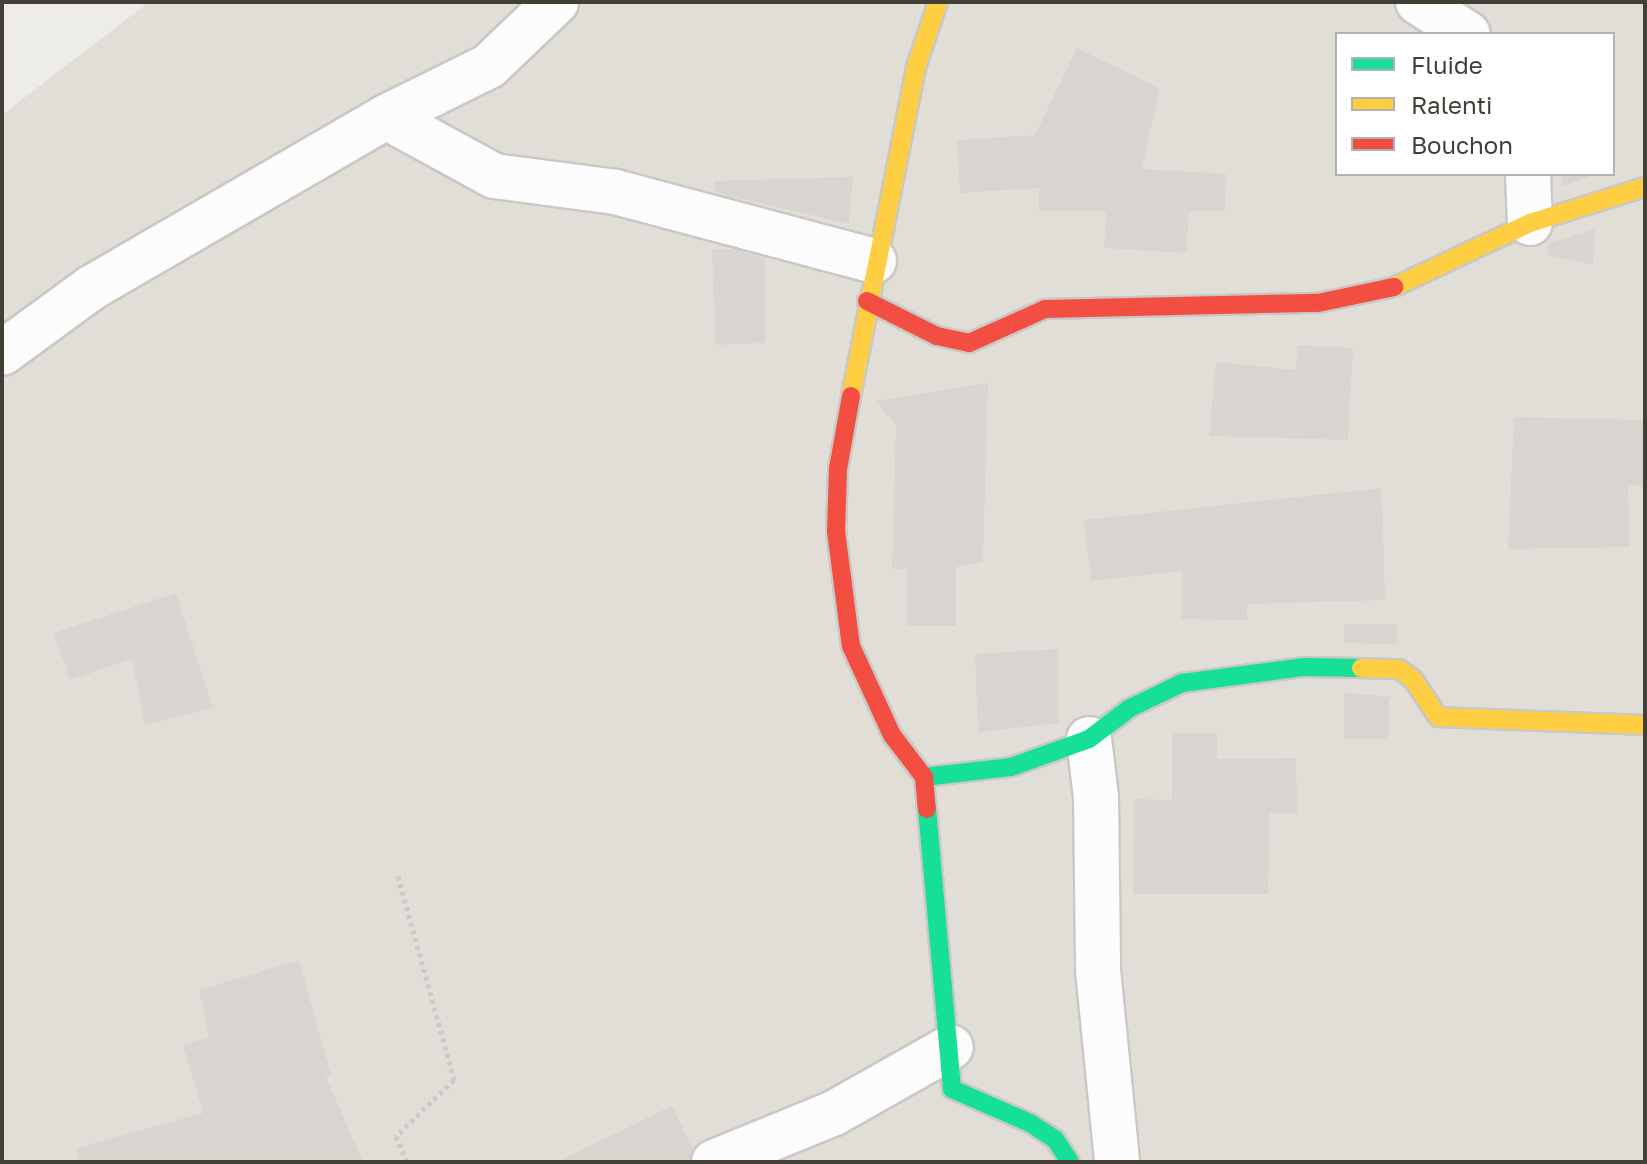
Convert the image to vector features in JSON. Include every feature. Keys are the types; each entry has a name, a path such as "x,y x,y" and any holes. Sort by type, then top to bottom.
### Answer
{"street":[{"path":"2,353 91,288 386,117 489,66 556,2"},
{"path":"938,2 916,67 871,281 838,469 836,531 851,646 892,735 924,777 951,1047 952,1089 994,1104 1055,1139 1070,1162"},
{"path":"1418,2 1465,32"},
{"path":"386,117 494,176 615,192 871,281 937,336 969,343 1045,309 1318,303 1400,286 1530,223 1645,187"},
{"path":"1528,176 1530,223"},
{"path":"924,777 1011,767 1089,739 1130,708 1182,683 1303,667 1399,669 1413,679 1438,717 1645,725"},
{"path":"1089,739 1096,797 1098,970 1117,1162"},
{"path":"714,1162 834,1113 951,1047"}],"path":[{"path":"398,876 454,1080 396,1136 407,1162"}],"shaded area":[{"path":"149,2 1645,2 1645,1162 2,1162 2,115"}],"building":[{"path":"1077,48 1160,88 1142,169 1226,174 1225,211 1189,211 1186,253 1104,248 1106,211 1039,211 1039,188 960,193 957,140 1035,135"},
{"path":"1563,176 1591,176 1560,187"},
{"path":"853,177 849,224 714,192 714,181"},
{"path":"1595,229 1593,265 1547,255 1549,243"},
{"path":"733,249 765,258 766,343 715,345 712,250"},
{"path":"1297,345 1353,348 1348,440 1209,436 1216,362 1296,370"},
{"path":"988,383 983,562 956,567 956,626 906,626 906,569 892,569 896,425 875,401"},
{"path":"1514,417 1645,420 1645,487 1628,485 1630,547 1508,549"},
{"path":"1382,488 1385,600 1247,604 1247,620 1182,619 1182,571 1091,581 1084,520"},
{"path":"176,593 213,708 145,725 132,659 70,680 54,633"},
{"path":"1344,624 1397,624 1397,644 1344,643"},
{"path":"1058,649 1058,723 978,732 975,654"},
{"path":"1344,693 1395,697 1389,699 1389,739 1344,739"},
{"path":"1172,733 1217,733 1217,759 1296,758 1297,813 1270,813 1268,894 1133,894 1134,799 1172,800"},
{"path":"299,960 331,1075 326,1077 363,1162 79,1162 77,1148 203,1113 183,1045 209,1037 199,990"},
{"path":"672,1106 693,1150 690,1162 556,1162"}],"traffic: fast":[{"path":"924,777 1011,767 1089,739 1130,708 1182,683 1303,667 1361,668"},
{"path":"927,809 952,1089 1030,1123 1055,1139 1070,1162"}],"traffic: slow":[{"path":"851,396 916,67 938,2"},
{"path":"1394,287 1530,223 1645,187"},
{"path":"1361,668 1399,669 1413,679 1438,717 1645,725"}],"traffic: jam":[{"path":"867,301 937,336 969,343 1045,309 1318,303 1394,287"},
{"path":"851,396 838,469 836,531 851,646 892,735 924,777 927,809"}]}
